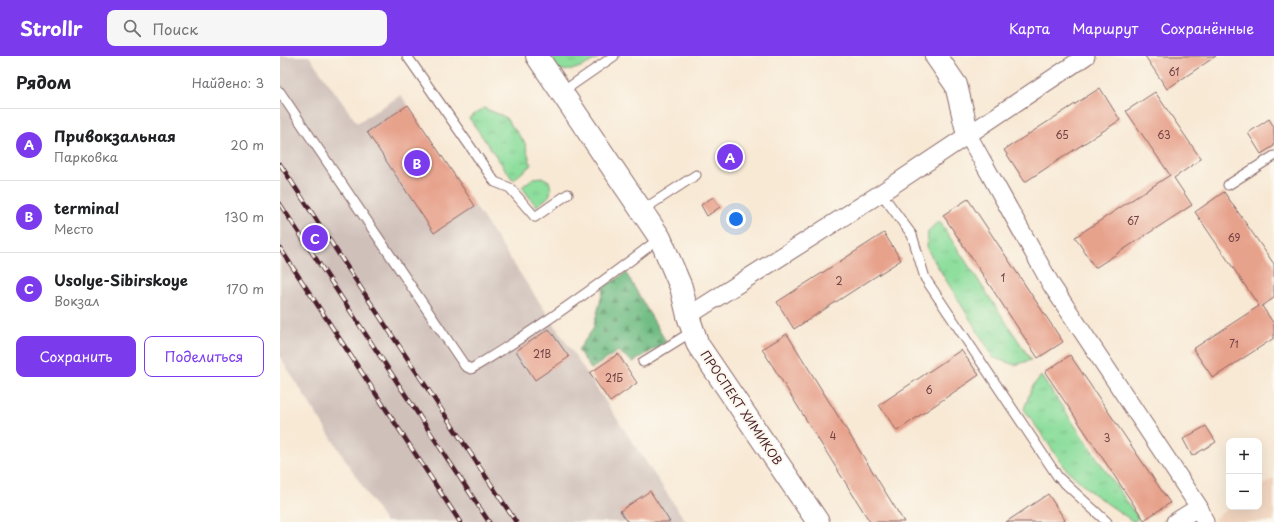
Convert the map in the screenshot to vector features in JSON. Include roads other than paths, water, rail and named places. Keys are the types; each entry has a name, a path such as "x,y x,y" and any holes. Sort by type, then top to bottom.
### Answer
{"street":[{"name":"ПРОСПЕКТ ХИМИКОВ","path":"537,56 660,238 681,287 698,345 818,522"},
{"path":"936,56 956,85 968,135 1052,286 1202,515 1175,522"},
{"path":"691,324 881,193 1086,56"}],"lane":[{"path":"407,56 495,182 510,188 535,217 568,194"},
{"path":"562,92 614,56"},
{"path":"280,92 464,366 471,369 551,318 619,270 660,238"},
{"path":"1228,185 1274,156"},
{"path":"641,211 696,175"},
{"path":"881,193 912,235 925,278 1058,477 1107,522"},
{"path":"643,362 691,324"}],"railway":[{"path":"280,164 516,522"},
{"path":"280,204 489,522"},
{"path":"280,248 460,522"}],"place":[{"name":"Привокзальная","path":"730,157"},
{"name":"terminal","path":"417,163"},
{"name":"Usolye-Sibirskoye","path":"315,238"}]}
